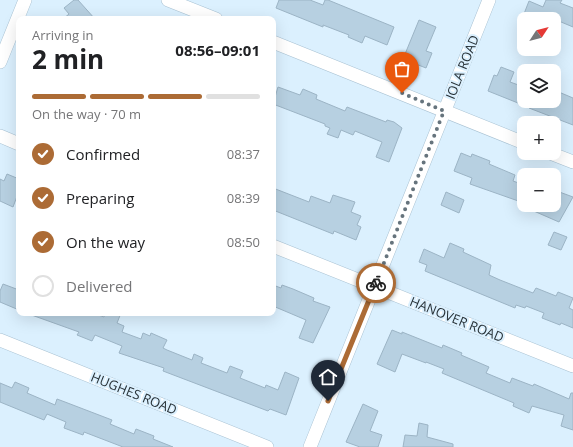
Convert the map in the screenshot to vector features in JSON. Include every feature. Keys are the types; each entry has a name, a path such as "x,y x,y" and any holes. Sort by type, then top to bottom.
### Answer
{"street":[{"path":"19,16 25,0"},
{"path":"168,0 208,16"},
{"name":"IOLA ROAD","path":"310,447 489,0"},
{"path":"0,62 16,22"},
{"path":"276,43 517,140"},
{"path":"0,136 16,143"},
{"path":"561,157 573,162"},
{"name":"HANOVER ROAD","path":"276,247 573,366"},
{"name":"HUGHES ROAD","path":"0,340 267,447"}],"building":[{"path":"74,0 78,0 92,16 67,16 69,14 64,8"},
{"path":"279,0 310,0 323,5 325,0 328,0 394,27 387,45 365,36 362,43 348,37 349,35 323,25 323,27 276,8"},
{"path":"546,0 562,0 560,3 573,8 573,27 561,22 561,12 525,12 529,1 543,7"},
{"path":"419,20 436,27 426,51 432,53 426,68 403,59"},
{"path":"501,67 514,72 510,82 517,84 517,103 488,91 494,75 497,76"},
{"path":"278,87 300,95 303,89 317,95 316,99 345,111 347,107 386,122 387,120 394,122 402,128 389,162 376,157 382,142 355,131 353,135 341,130 338,138 327,134 330,128 325,126 325,124 276,105 276,94"},
{"path":"561,93 573,98 573,125 561,120 561,116 550,116 529,108 561,108"},
{"path":"461,153 471,157 472,154 490,161 489,164 515,175 513,181 517,182 517,201 470,184 472,178 454,171"},
{"path":"7,174 16,178 16,199 13,207 0,201 0,179 4,181"},
{"path":"276,189 309,202 311,196 330,203 333,195 355,202 351,212 361,216 357,225 361,227 356,240 334,231 333,234 276,211"},
{"path":"446,192 464,200 459,213 441,205"},
{"path":"561,193 573,197 559,222 536,212 561,212"},
{"path":"554,232 567,237 561,250 548,245"},
{"path":"450,243 464,249 463,252 491,265 489,275 500,280 533,293 536,288 556,296 558,292 573,298 569,308 573,310 573,328 542,318 544,313 526,306 525,308 516,305 515,308 425,271 427,265 419,262 424,249 444,258"},
{"path":"3,284 16,289 16,309 0,302 0,291"},
{"path":"282,285 293,289 314,298 313,301 330,307 313,343 299,338 306,320 276,307 276,286 281,288"},
{"path":"34,316 120,316 117,323 124,326 122,332 141,339 143,333 150,336 151,333 167,340 163,348 167,350 192,360 194,354 203,358 201,363 227,373 230,366 243,371 240,378 265,388 266,385 278,390 285,372 299,378 286,415 270,409 268,411 163,371 164,368 119,353 122,346 95,335 92,341 77,335 79,332"},
{"path":"392,330 402,334 402,332 442,348 443,345 462,353 461,355 489,367 486,373 510,383 512,378 533,386 534,384 569,399 571,393 573,393 573,430 561,426 564,415 532,406 529,413 513,406 514,403 442,373 444,369 426,362 402,354 395,372 377,364"},
{"path":"15,382 29,388 27,393 55,405 57,399 112,420 110,424 134,434 136,429 154,436 153,439 173,447 123,447 84,432 83,435 64,428 66,422 47,414 44,420 0,402 0,383 12,388"},
{"path":"363,404 378,411 370,431 382,435 378,447 360,447 346,442"},
{"path":"419,423 428,425 427,437 453,444 453,447 403,447 405,435 417,436"}],"way so far":[{"path":"376,283 444,111 402,93"}],"route":[{"path":"328,401 376,283"}]}
